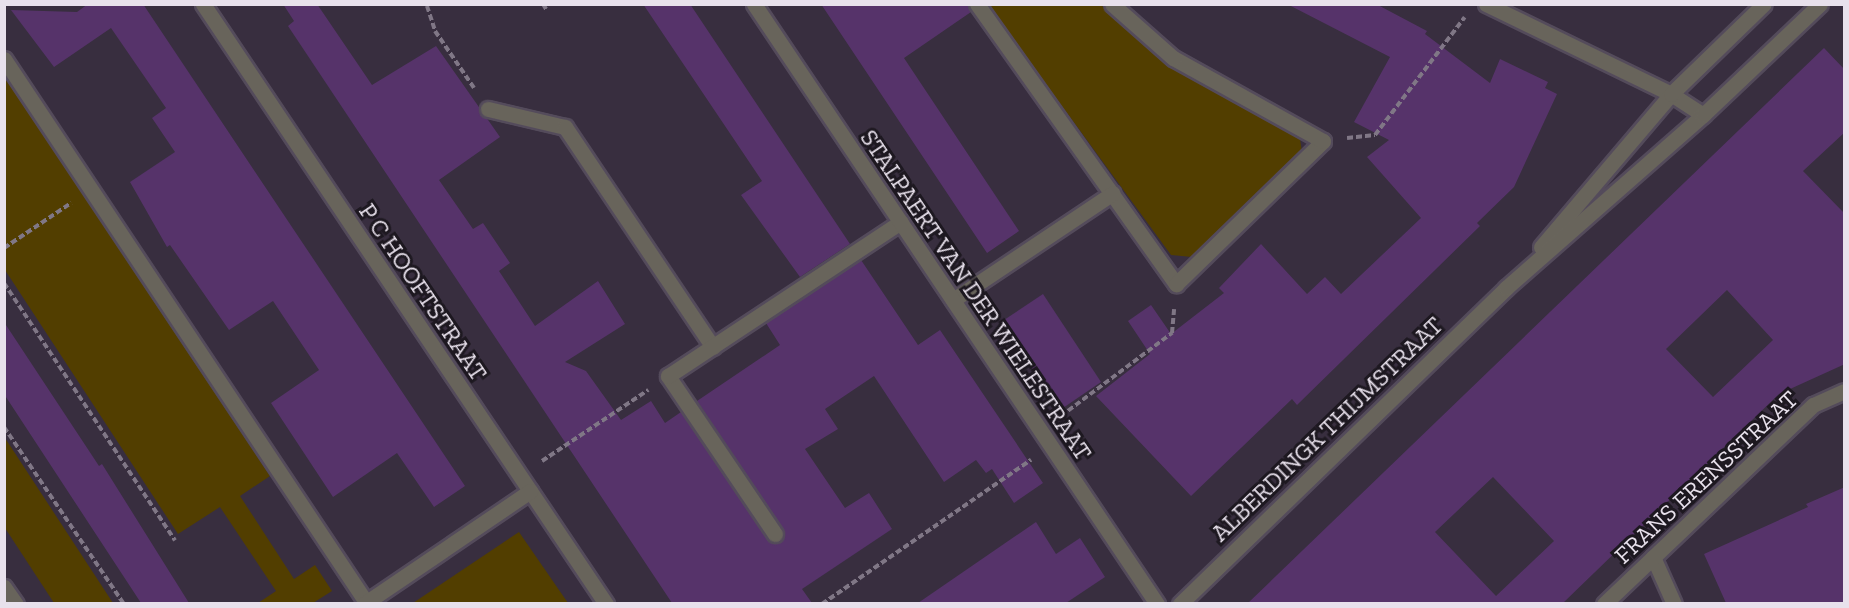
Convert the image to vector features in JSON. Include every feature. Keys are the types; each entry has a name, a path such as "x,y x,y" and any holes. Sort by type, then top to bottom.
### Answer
{"street":[{"name":"P C HOOFTSTRAAT","path":"203,4 606,603"},
{"path":"977,4 1176,284 1323,141 1173,58 1112,4"},
{"path":"1486,4 1671,94 1703,115"},
{"name":"ALBERDINGK THIJMSTRAAT","path":"1506,288 1671,94 1764,4"},
{"name":"ALBERDINGK THIJMSTRAAT","path":"1180,603 1506,288 1703,115 1820,4"},
{"name":"STALPAERT VAN DER WIELESTRAAT","path":"756,7 1157,603"},
{"path":"4,59 365,603 530,491"},
{"path":"488,109 565,127 713,347"},
{"path":"953,300 1113,193"},
{"path":"775,534 669,376 901,222"},
{"name":"FRANS ERENSSTRAAT","path":"1604,603 1813,405 1845,391"},
{"path":"1653,557 1674,603"},
{"path":"4,587 16,603"}],"path":[{"path":"452,4 425,5 435,32 488,109"},
{"path":"1323,141 1375,135 1467,14"},
{"path":"4,248 92,190"},
{"path":"4,283 175,540"},
{"path":"1041,431 1172,333 1176,284"},
{"path":"519,476 669,376"},
{"path":"4,427 124,603"},
{"path":"822,603 1051,446"}],"shaded area":[{"path":"988,5 1101,5 1169,64 1300,139 1302,152 1192,257 1171,255"},
{"path":"4,72 270,476 240,496 294,579 315,565 332,591 313,603 258,603 276,591 220,507 178,534 5,270"},
{"path":"4,438 113,603 54,603 5,528"},
{"path":"519,532 568,603 413,603"}],"building":[{"path":"88,4 143,4 465,486 434,507 397,453 333,497 271,403 319,370 273,301 229,330 170,245 167,247 130,182 175,152 152,118 166,108 111,28 54,67 11,10 77,12"},
{"path":"283,4 317,4 372,85 436,46 500,137 439,180 473,229 483,223 510,263 499,271 535,326 598,281 625,324 565,362 586,371 621,420 651,401 665,423 681,412 770,542 781,542 783,529 697,401 780,345 766,323 861,260 918,345 940,330 1043,483 1014,503 992,469 986,473 976,460 944,482 874,376 825,409 838,429 805,449 845,508 869,493 892,529 802,589 812,603 672,603 288,26 294,21"},
{"path":"643,4 690,4 850,244 800,277 741,195 762,181"},
{"path":"821,4 967,4 971,12 904,58 1019,231 987,253"},
{"path":"1287,4 1376,4 1427,31 1425,34 1490,83 1500,59 1548,82 1545,88 1557,94 1514,187 1477,223 1480,226 1297,405 1292,399 1191,496 1096,396 1150,354 1128,321 1151,305 1171,334 1224,293 1219,288 1261,244 1307,294 1325,277 1341,294 1421,218 1367,157 1389,140 1354,122 1390,57"},
{"path":"1824,48 1845,70 1845,132 1803,171 1845,214 1845,364 1779,394 1563,603 1248,603","holes":["1727,290 1773,340 1713,397 1666,349","1493,477 1554,541 1496,596 1435,532"]},
{"path":"1043,294 1101,382 1060,410 1001,322"},
{"path":"4,322 99,466 102,464 189,603 141,603 4,394"},
{"path":"1845,487 1845,603 1726,603 1704,554 1808,507 1806,504"},
{"path":"1036,522 1056,554 1080,538 1105,577 1066,603 918,603"}]}
